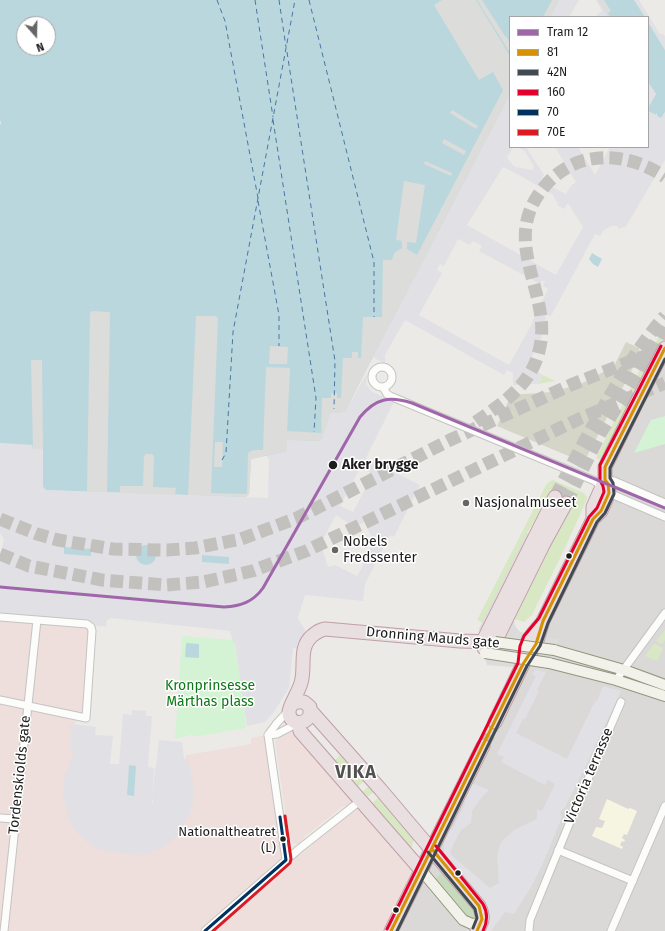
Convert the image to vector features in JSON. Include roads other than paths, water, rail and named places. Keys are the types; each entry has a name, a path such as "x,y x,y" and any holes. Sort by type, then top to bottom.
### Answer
{"highway":[{"path":"495,722 523,664 525,647 529,638 543,621 593,519 593,507 603,485 606,464 665,348"},
{"path":"487,645 561,500"},
{"name":"Dronning Mauds gate","path":"291,707 301,682 305,646 308,640 313,636 474,650 487,645"},
{"name":"Dronning Mauds gate","path":"301,682 309,707"},
{"path":"421,870 300,731 298,723 290,717 291,707 300,701 309,707 432,849 479,906 482,916 479,927"},
{"path":"298,723 302,723 309,719 309,707"},
{"path":"391,931 483,746"}],"street":[{"path":"383,388 390,396 603,485 665,517"},
{"path":"603,485 614,481 665,503"},
{"path":"616,680 665,613"},
{"path":"0,617 86,624 91,627 92,634 86,718 0,700"},
{"name":"Tordenskiolds gate","path":"4,931 38,620"},
{"name":"Dronning Mauds gate","path":"487,645 554,650 624,670 665,685"},
{"name":"Dronning Mauds gate","path":"487,645 616,680 665,696"},
{"name":"Victoria terrasse","path":"529,931 530,920 558,850 621,702"},
{"path":"286,860 268,735 291,707"},
{"path":"268,735 277,734 298,723"},
{"path":"205,931 286,860 360,800"},
{"path":"611,931 665,806"},
{"path":"0,818 16,819"},
{"path":"558,850 633,881"},
{"path":"421,870 463,920 479,927"}],"water":[{"path":"0,0 559,0 551,16 509,16 509,96 345,412 330,413 321,441 287,440 287,451 251,459 249,494 246,497 46,490 43,487 43,449 33,449 32,445 0,443"},
{"path":"598,0 634,0 644,16 607,16"},
{"path":"649,24 665,50 665,112 661,118 657,116 657,113 656,115 649,112 649,106 656,94 649,84"},
{"path":"592,253 602,259 598,267 589,259"},
{"path":"146,545 153,548 156,555 153,562 146,565 139,562 136,555 139,548"},
{"path":"64,547 91,549 91,556 64,554"},
{"path":"202,555 229,557 229,564 202,562"},
{"path":"186,643 199,644 199,658 185,657"},
{"path":"129,765 136,766 134,796 127,795"}],"tunnel":[{"path":"476,422 506,400 523,383 530,374 539,351 542,330 540,310 526,251 526,231 530,211 541,191 549,181 565,169 576,163 593,159 614,158 635,162 646,166 665,177"},
{"path":"555,497 606,402 644,342 665,316"},
{"path":"566,503 600,434 665,327"},
{"path":"0,519 37,534 58,540 113,549 167,550 195,548 241,539 297,518 450,440 573,384 665,348"},
{"path":"0,554 29,566 102,580 166,585 203,582 252,571 306,551 581,418 665,383"},
{"path":"483,746 495,722"}],"tram line":[{"name":"12","path":"0,587 224,607 236,606 251,600 263,588 360,417 377,402 390,399 412,403 665,508"}],"place":[{"name":"Aker brygge","path":"333,465"},
{"name":"Nasjonalmuseet","path":"466,503"},
{"name":"Nobels Fredssenter","path":"335,550"},
{"name":"Nationaltheatret (L)","path":"283,839"}],"district":[{"name":"VIKA","path":"356,773"}],"park label":[{"name":"Kronprinsesse Märthas plass","path":"210,694"}]}
